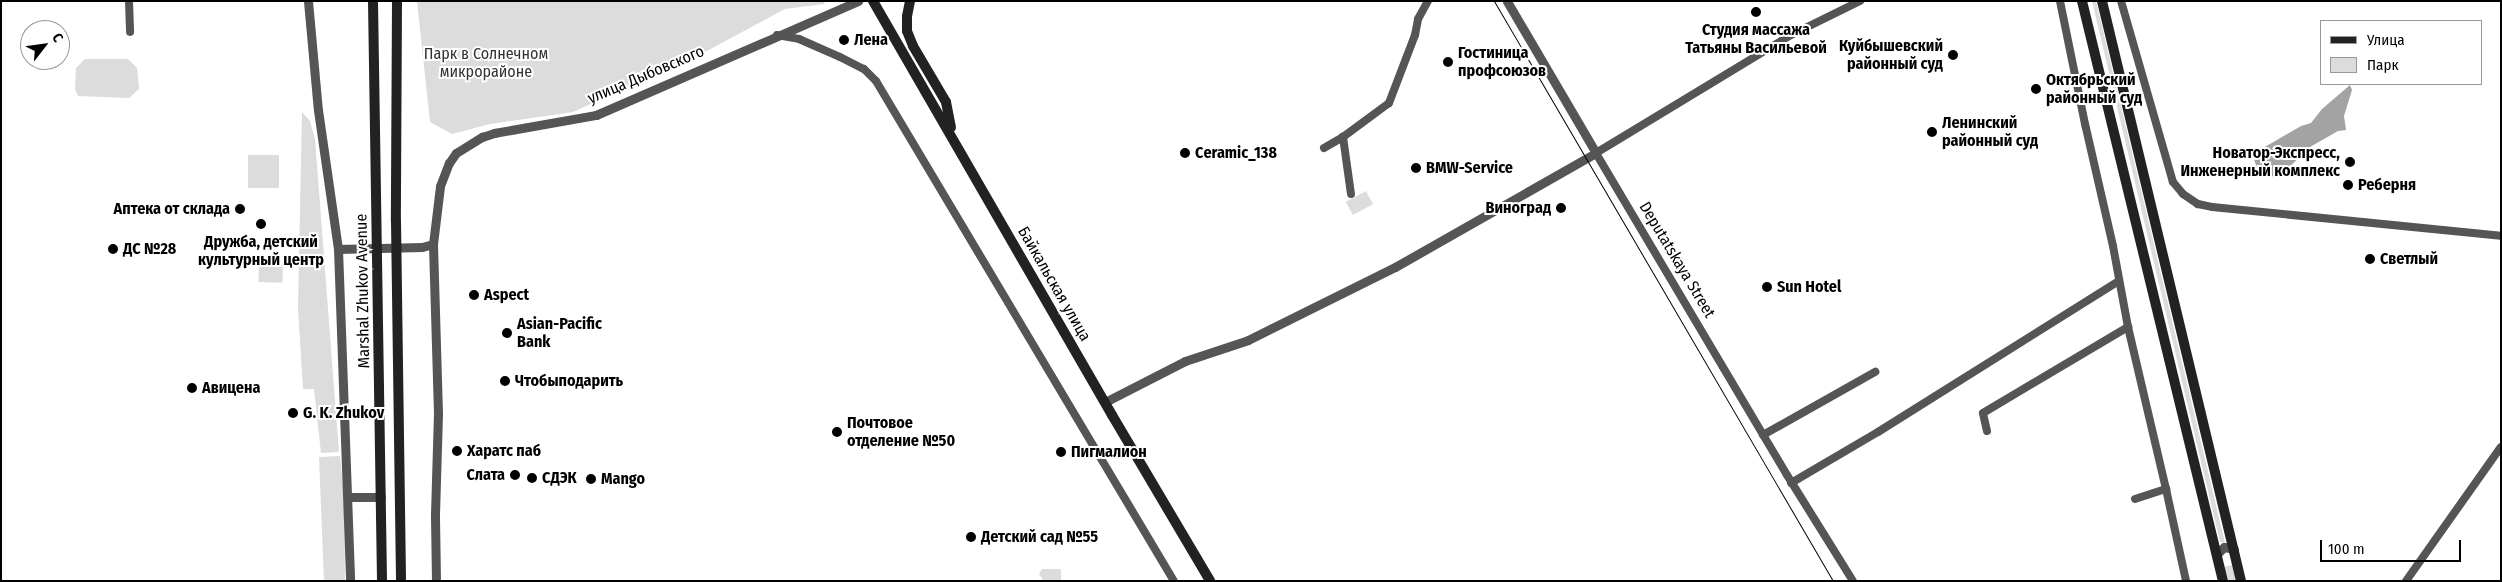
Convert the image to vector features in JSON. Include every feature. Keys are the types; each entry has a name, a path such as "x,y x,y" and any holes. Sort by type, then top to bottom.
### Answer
{"main road":[{"name":"Marshal Zhukov Avenue","path":"373,1 382,581"},
{"path":"397,1 396,221 401,581"},
{"name":"Байкальская улица","path":"873,1 1210,581"},
{"path":"910,1 907,16 908,31 913,46 946,102 953,136"},
{"path":"2082,1 2223,581"},
{"path":"2102,1 2241,581"}],"street":[{"path":"129,1 130,32"},
{"path":"308,1 318,110 338,249 350,581"},
{"name":"улица Дыбовского","path":"436,581 438,408 433,244 440,186 449,163 466,146 494,133 596,114 858,1"},
{"path":"1324,148 1343,137 1389,103 1415,36 1418,19 1428,1"},
{"name":"Deputatskaya Street","path":"1507,1 1762,435 1853,581"},
{"path":"1841,1 1845,9"},
{"path":"1105,402 1185,361 1248,340 1368,280 1496,211 1791,35 1860,1"},
{"path":"2060,1 2085,124 2113,246 2118,281 2186,581"},
{"path":"2121,1 2173,182 2183,194 2198,204 2212,207 2501,236"},
{"path":"777,35 799,39 840,57 864,69 876,81 1174,581"},
{"path":"1343,137 1351,194"},
{"path":"338,249 422,247 433,244"},
{"path":"1791,483 1878,432 2118,281"},
{"path":"1987,431 1983,413 2128,326"},
{"path":"1762,435 1875,372"},
{"path":"2406,581 2501,446"},
{"path":"2135,499 2166,489"},
{"path":"348,497 381,496"},
{"path":"2217,554 2224,547 2234,550"}],"green space":[{"name":"Парк в Солнечном микрорайоне","path":"417,1 823,1 825,4 785,9 705,52 573,112 490,124 452,134 430,122"},
{"path":"2092,1 2096,1 2225,543 2220,542"},
{"path":"85,59 128,59 137,68 139,89 129,98 78,96 75,89 76,68"},
{"path":"302,112 310,121 315,139 339,452 321,453 314,389 303,389 298,308"},
{"path":"248,155 279,155 279,188 248,188"},
{"path":"1366,191 1373,204 1353,215 1346,202"},
{"path":"259,264 283,265 282,283 258,282"},
{"path":"340,456 344,494 345,581 324,581 319,457"},
{"path":"2233,565 2236,581 2228,581 2224,567"},
{"path":"1042,569 1061,569 1061,581 1044,581 1039,574"}],"shaded area":[{"path":"2350,85 2352,90 2344,116 2346,130 2338,131 2310,147 2279,177 2259,175 2254,159 2263,148 2301,126 2311,123 2322,109"}],"tram line":[{"path":"1494,1 1833,581"}],"place":[{"name":"Студия массажа Татьяны Васильевой","path":"1756,12"},
{"name":"Лена","path":"844,40"},
{"name":"Куйбышевский районный суд","path":"1953,55"},
{"name":"Гостиница профсоюзов","path":"1448,62"},
{"name":"Октябрьский районный суд","path":"2036,89"},
{"name":"Ленинский районный суд","path":"1932,132"},
{"name":"Сeramic_138","path":"1185,153"},
{"name":"Новатор-Экспресс, Инженерный комплекс","path":"2350,162"},
{"name":"BMW-Service","path":"1416,168"},
{"name":"Реберня","path":"2348,185"},
{"name":"Виноград","path":"1561,208"},
{"name":"Аптека от склада","path":"240,209"},
{"name":"Дружба, детский культурный центр","path":"261,224"},
{"name":"ДС №28","path":"113,249"},
{"name":"Светлый","path":"2370,259"},
{"name":"Sun Hotel","path":"1767,287"},
{"name":"Aspect","path":"474,295"},
{"name":"Asian-Pacific Bank","path":"507,333"},
{"name":"Чтобыподарить","path":"505,381"},
{"name":"Авицена","path":"192,388"},
{"name":"G. K. Zhukov","path":"293,413"},
{"name":"Почтовое отделение №50","path":"837,432"},
{"name":"Харатс паб","path":"457,451"},
{"name":"Пигмалион","path":"1061,452"},
{"name":"Слата","path":"515,475"},
{"name":"СДЭК","path":"532,478"},
{"name":"Mango","path":"591,479"},
{"name":"Детский сад №55","path":"971,537"}]}
